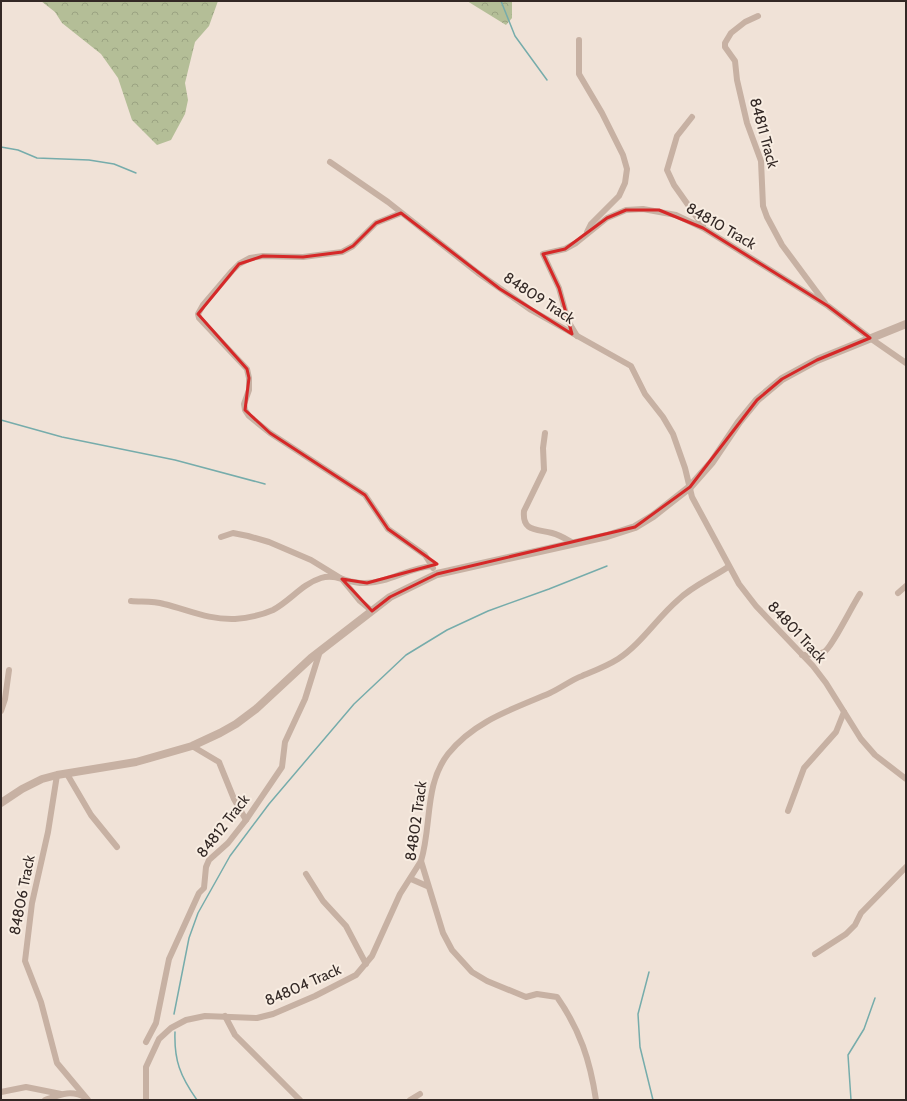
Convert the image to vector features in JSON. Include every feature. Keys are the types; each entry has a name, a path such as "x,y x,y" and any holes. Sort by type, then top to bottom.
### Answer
{"street":[{"name":"84811 Track","path":"758,16 745,22 731,33 727,37 725,47 735,61 747,123 761,161 763,206 782,246 828,306"},
{"path":"579,40 579,74 602,113 623,155 627,169 625,183 619,196 591,224 587,233"},
{"path":"692,116 678,136 668,162 667,170 674,185 704,228"},
{"name":"84809 Track","path":"330,162 401,213 500,289 544,319 578,338 625,361 631,366 645,394 673,434 686,468 690,487"},
{"name":"84810 Track","path":"578,338 568,321 559,288 544,254 565,249 576,244 587,233 607,218 626,210 643,209 676,215 704,228 828,306 906,363"},
{"path":"401,213 376,223 353,246 342,252 303,257 262,256 250,258 239,264 232,271 203,305 198,314 203,322 247,369 250,378 249,390 244,404 245,410 249,416 270,433 365,495 388,529 425,554 437,574"},
{"path":"2,801 22,789 57,775 136,762 192,746 236,724 256,709 320,651 390,597 437,574 607,536 635,527 653,516 690,487 712,462 739,422 757,400 782,379 817,360 906,324"},
{"path":"545,433 543,448 544,470 527,504 523,517 526,525 533,529 563,536 573,543"},
{"name":"84801 Track","path":"690,487 692,497 728,567 756,606 826,683 861,739 875,754 903,773 906,779"},
{"path":"221,537 228,534 240,534 269,542 311,560 342,579 360,601 372,611"},
{"path":"131,601 163,604 196,615 228,618 248,617 273,610 307,585 320,578 333,576 353,583 367,584 391,578 404,572 432,566"},
{"name":"84802 Track","path":"596,1100 583,1044 569,1012 557,997 537,994 526,996 487,981 472,972 452,950 443,933 427,886 421,861 424,849 431,790 436,773 448,754 462,739 483,723 502,713 551,692 616,660 627,653 679,599 728,567"},
{"path":"898,594 906,586"},
{"path":"802,655 825,652 831,646 848,613 860,594"},
{"name":"84812 Track","path":"146,1042 156,1023 168,964 199,893 204,888 206,867 215,853 228,843 246,820 282,767 286,742 305,699 320,651"},
{"path":"1,711 9,670"},
{"path":"788,811 804,768 836,732 844,712"},
{"path":"192,746 219,762 234,799 246,820"},
{"path":"67,774 91,815 117,847"},
{"name":"84806 Track","path":"57,775 48,832 32,903 26,961 41,1002 57,1063 88,1099"},
{"name":"84804 Track","path":"146,1100 146,1067 158,1039 171,1028 186,1020 205,1016 257,1018 273,1014 346,981 366,964 378,944 400,894 411,879 421,861"},
{"path":"815,954 846,934 855,925 866,908 906,866"},
{"path":"306,874 322,900 346,926 366,964"},
{"path":"411,879 427,886"},
{"path":"225,1016 236,1035 300,1100"},
{"path":"1,1092 26,1087 61,1094"},
{"path":"45,1100 61,1094 73,1093 88,1099"},
{"path":"410,1100 420,1094"}],"highlighted area":[{"path":"626,210 659,210 703,228 828,306 870,338 817,360 782,379 757,400 690,487 635,527 437,574 390,597 372,611 342,579 367,583 437,564 388,529 365,495 270,433 245,410 249,378 247,369 198,314 239,264 263,256 303,257 342,252 353,246 376,223 401,213 500,289 572,334 559,288 543,254 565,249 607,218"}],"green space":[{"path":"41,1 218,1 209,26 195,42 185,83 188,100 185,114 171,140 157,145 132,120 118,78 101,54 62,23 55,12"},
{"path":"467,1 512,1 512,18 506,25"}],"waterway":[{"path":"501,1 515,36 547,80"},
{"path":"1,147 18,150 37,158 89,160 114,164 136,173"},
{"path":"1,420 62,437 175,460 265,484"},
{"path":"174,1014 189,938 198,913 230,856 269,804 354,704 406,655 447,630 488,611 607,566"},
{"path":"649,972 638,1014 640,1047 653,1100"},
{"path":"851,1100 848,1055 864,1029 875,998"},
{"path":"175,1032 179,1068 186,1083 197,1100"}]}
